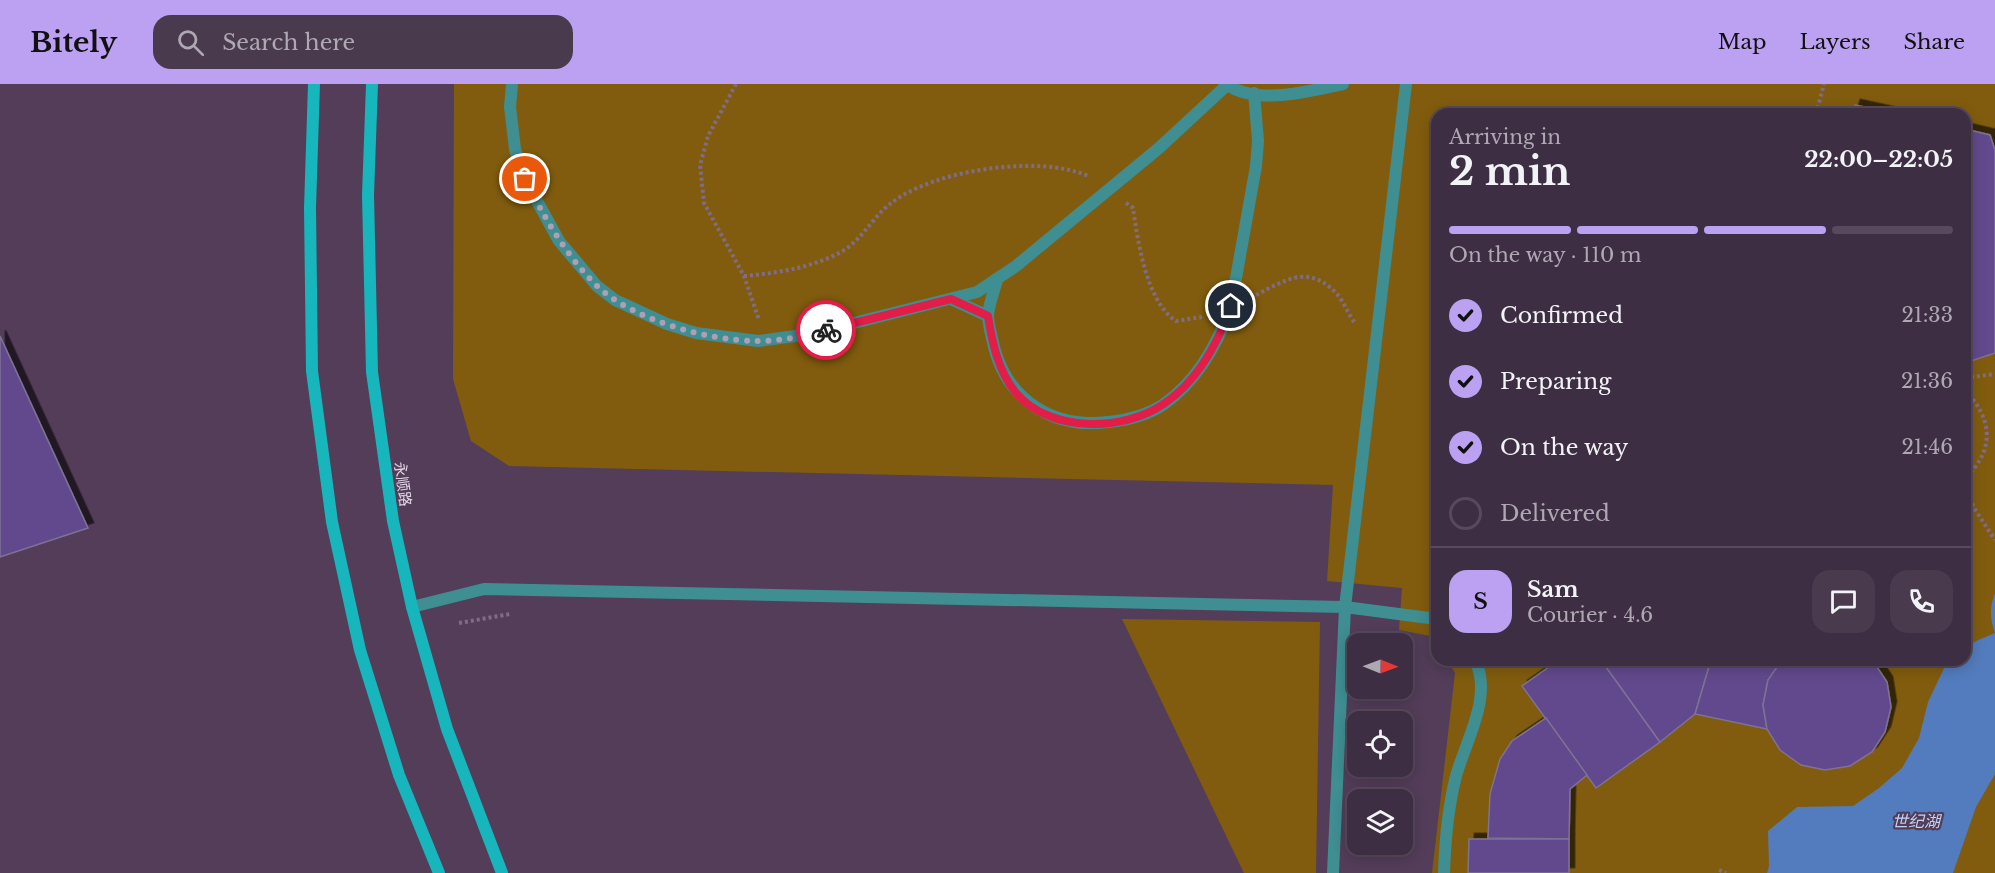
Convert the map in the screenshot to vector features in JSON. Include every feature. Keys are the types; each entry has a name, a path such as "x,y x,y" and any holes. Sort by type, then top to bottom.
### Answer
{"main road":[{"path":"314,84 310,208 312,371 332,522 360,650 399,775 439,873"},
{"name":"永顺路","path":"372,84 368,195 372,372 393,521 412,607 447,729 502,873"}],"lane":[{"path":"512,84 510,107 514,149 525,179 559,241 597,286 615,300 667,324 696,333 758,341 810,334 977,292 997,279 1159,148 1226,85 1239,92 1270,95 1343,84"},
{"path":"1333,873 1345,607 1406,84"},
{"path":"997,279 988,316 996,353 1016,393 1034,409 1056,418 1086,423 1119,421 1141,416 1164,404 1179,392 1204,362 1224,326 1231,306 1256,166 1258,141 1254,93"},
{"path":"951,299 988,316"},
{"path":"412,607 484,590 1345,607 1431,618"},
{"path":"1444,873 1445,840 1456,777 1474,723 1482,684 1477,666"}],"path":[{"path":"736,84 708,136 700,165 704,203 744,276 756,310 760,332 758,341"},
{"path":"1818,108 1824,84"},
{"path":"1971,377 1995,374"},
{"path":"1971,397 1979,406 1987,425 1987,446 1978,466 1971,473"},
{"path":"1971,501 1995,540"},
{"path":"1719,870 1726,873"}],"shaded area":[{"path":"454,84 1995,84 1995,873 1432,873 1455,673 1451,666 1971,666 1971,108 1431,108 1431,636 1399,630 1402,588 1327,581 1333,485 509,466 471,441 453,379"},
{"path":"1122,619 1320,622 1316,873 1244,873"}],"water":[{"path":"1995,593 1995,633 1991,613"},
{"name":"世纪湖","path":"1995,633 1995,774 1976,807 1953,873 1767,873 1769,866 1768,831 1797,807 1853,806 1902,768 1919,738 1928,702 1945,666 1971,666 1971,645"}],"building":[{"path":"1971,130 1990,135 1995,150 1995,353 1971,361"},
{"path":"0,336 88,528 0,557"},
{"path":"1550,666 1605,666 1660,742 1596,788 1522,686"},
{"path":"1605,666 1709,666 1695,714 1660,742"},
{"path":"1709,666 1778,666 1768,680 1763,705 1767,729 1695,714"},
{"path":"1778,666 1876,666 1887,682 1891,707 1885,732 1872,752 1850,766 1825,770 1801,765 1780,750 1767,729 1763,705 1768,680"},
{"path":"1546,718 1587,775 1570,789 1569,839 1488,838 1490,794 1500,759 1512,741"},
{"path":"1469,839 1569,839 1569,873 1468,873"}],"way so far":[{"path":"525,179 559,241 597,286 615,300 667,324 727,339 758,341 782,339 826,330"}],"route":[{"path":"826,330 951,299 988,316 991,335 1004,374 1016,393 1034,409 1076,423 1097,423 1141,416 1164,404 1179,392 1204,362 1224,326 1231,306"}]}
